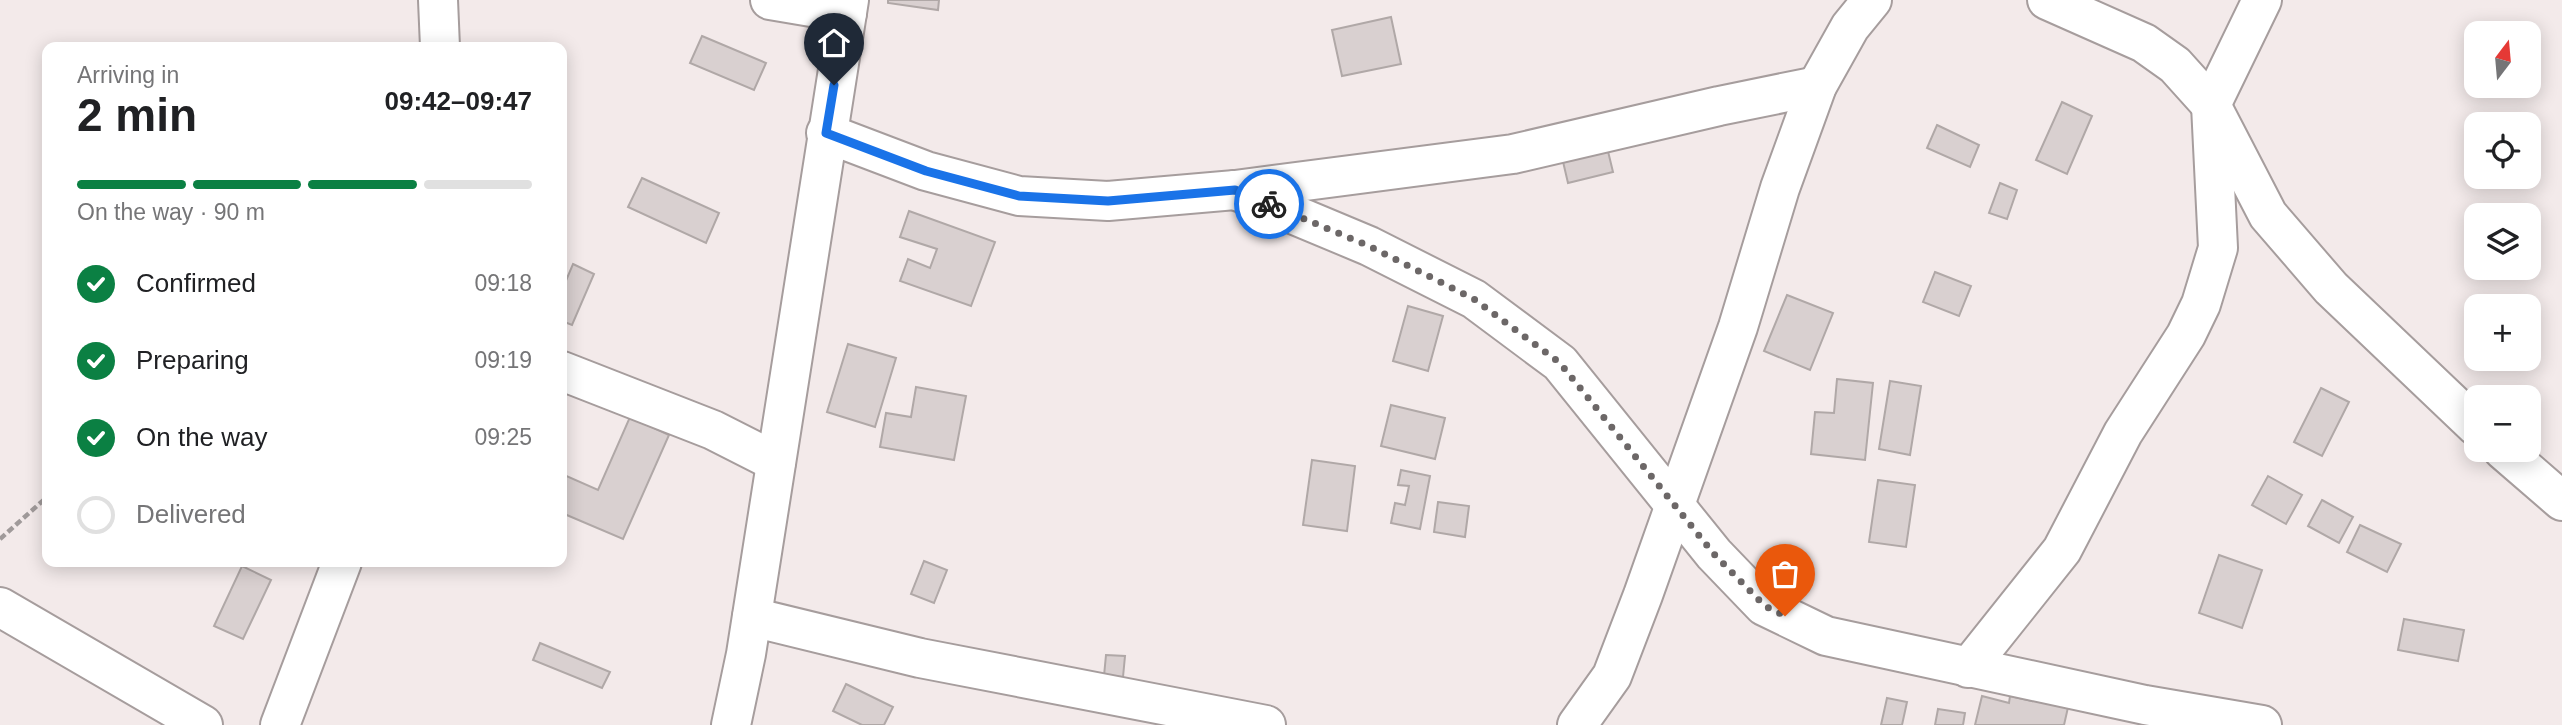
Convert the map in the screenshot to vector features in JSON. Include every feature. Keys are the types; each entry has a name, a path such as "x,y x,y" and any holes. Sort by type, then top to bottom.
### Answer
{"street":[{"path":"438,0 440,42"},
{"path":"731,725 752,617 848,6 770,0"},
{"path":"1577,725 1612,676 1643,595 1738,327 1780,188 1817,86 1850,27 1872,0"},
{"path":"2047,0 2144,43 2175,65 2211,105 2268,215 2331,288 2464,415"},
{"path":"1968,667 2062,550 2123,433 2186,335 2201,304 2218,248 2211,105 2262,0"},
{"path":"826,133 926,171 1019,196 1108,201 1235,190 1513,154 1817,86"},
{"path":"1235,190 1369,246 1474,299 1560,363 1714,554 1765,606 1826,636 2145,705 2262,725"},
{"path":"567,373 713,430 776,462"},
{"path":"2517,462 2562,501"},
{"path":"280,725 340,567"},
{"path":"0,607 203,725"},
{"path":"752,617 920,658 1266,725"}],"path":[{"path":"0,539 42,501"}],"building":[{"path":"888,0 939,0 938,10 888,3"},
{"path":"1391,17 1401,64 1342,76 1332,30"},
{"path":"702,36 766,63 754,90 690,63"},
{"path":"2062,102 2092,116 2067,174 2036,160"},
{"path":"1937,125 1979,145 1970,167 1927,148"},
{"path":"1606,143 1613,172 1568,183 1561,153"},
{"path":"642,178 719,213 706,243 628,207"},
{"path":"2000,183 2017,190 2007,219 1989,213"},
{"path":"909,211 995,242 971,306 900,281 908,259 930,268 937,249 900,237"},
{"path":"573,264 594,274 572,325 567,323 567,278"},
{"path":"1935,272 1971,286 1959,316 1923,302"},
{"path":"1787,295 1833,313 1810,370 1764,351"},
{"path":"1408,306 1443,316 1428,371 1393,361"},
{"path":"848,344 896,358 875,427 827,412"},
{"path":"1837,379 1873,383 1865,460 1811,454 1815,412 1834,413"},
{"path":"1890,381 1921,386 1910,455 1879,449"},
{"path":"916,387 966,396 954,460 880,447 886,413 911,417"},
{"path":"2321,388 2349,402 2322,456 2294,442"},
{"path":"1391,405 1445,418 1435,459 1381,446"},
{"path":"630,417 669,435 623,539 567,515 567,476 598,490"},
{"path":"1312,460 1355,466 1347,531 1303,525"},
{"path":"1401,470 1430,476 1420,529 1391,523 1395,503 1405,505 1409,486 1398,485"},
{"path":"2268,476 2302,495 2286,524 2252,505"},
{"path":"1878,480 1915,485 1906,547 1869,542"},
{"path":"2322,500 2353,517 2339,543 2308,526"},
{"path":"1438,502 1469,506 1465,537 1434,532"},
{"path":"2360,525 2401,544 2387,572 2347,552"},
{"path":"2219,555 2262,570 2242,628 2199,613"},
{"path":"924,561 947,570 934,603 911,594"},
{"path":"242,567 271,580 243,639 214,626"},
{"path":"2404,619 2464,630 2458,661 2398,650"},
{"path":"540,643 610,672 602,688 533,660"},
{"path":"1106,655 1125,656 1123,677 1104,676"},
{"path":"846,684 893,707 884,725 862,725 833,711"},
{"path":"2033,694 2069,703 2064,725 1975,725 1982,696 2009,703 2010,696 2032,701"},
{"path":"1887,698 1907,702 1902,725 1881,725"},
{"path":"1938,709 1965,713 1963,725 1935,725"}],"way so far":[{"path":"1269,204 1369,246 1474,299 1560,363 1714,554 1765,606 1785,616"}],"route":[{"path":"834,85 826,133 926,171 1019,196 1108,201 1235,190 1269,204"}]}
